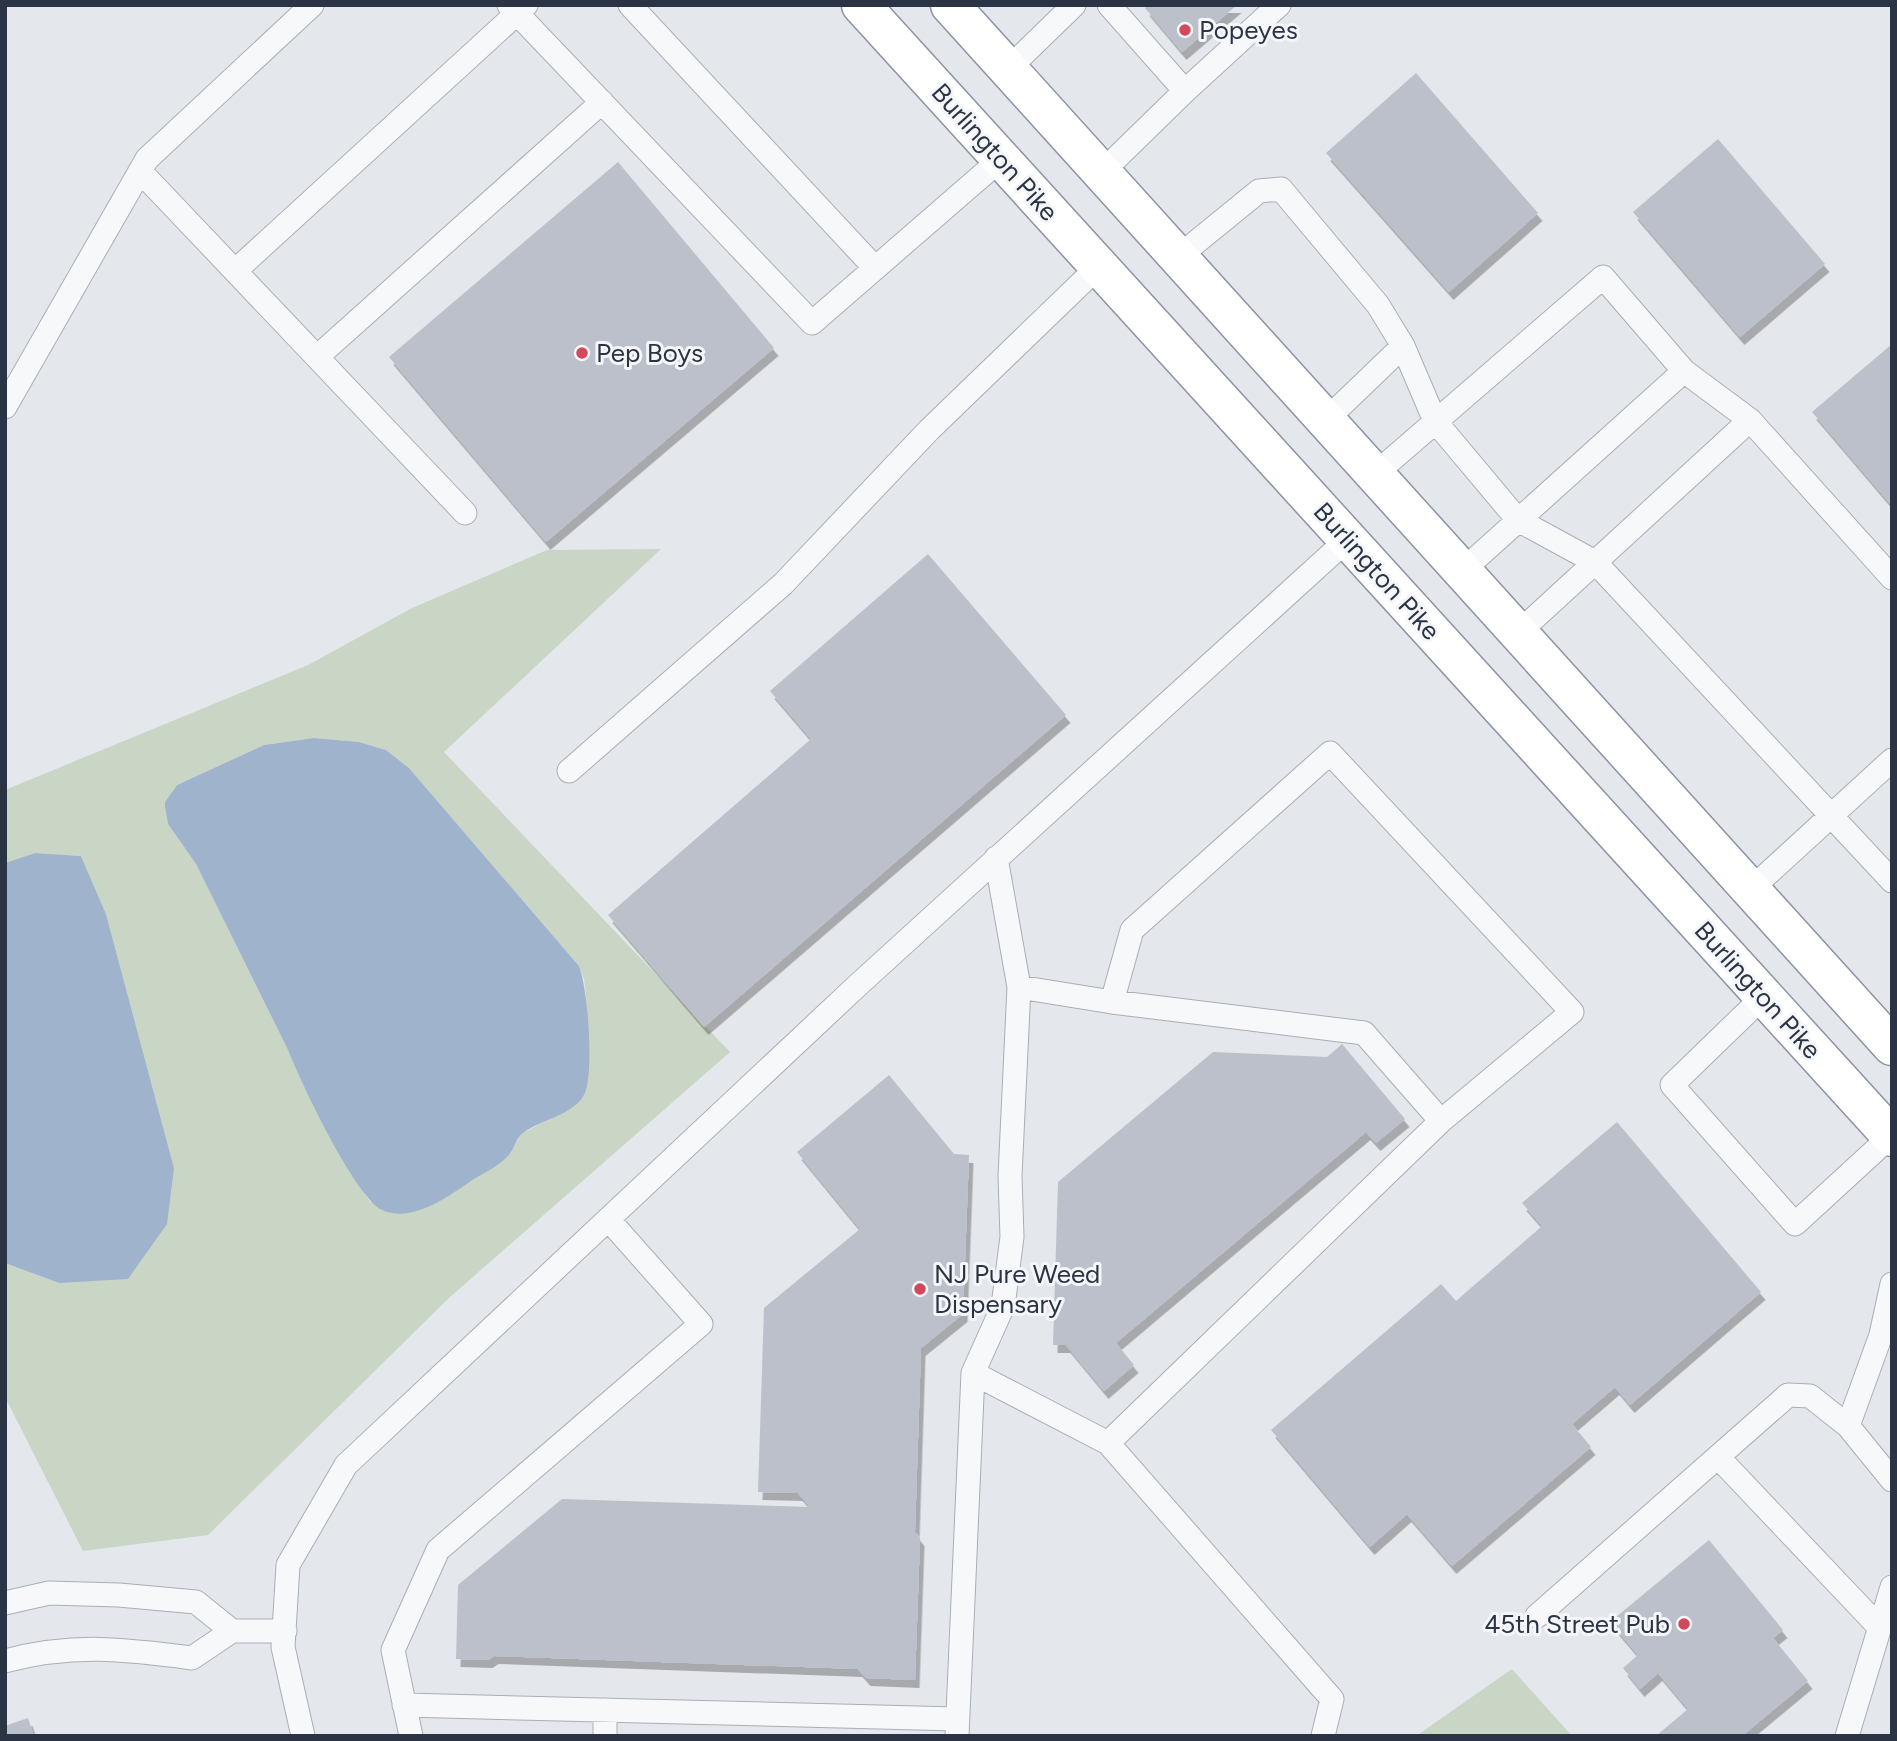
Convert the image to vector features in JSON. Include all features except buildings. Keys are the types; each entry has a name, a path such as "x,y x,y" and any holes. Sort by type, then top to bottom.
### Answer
{"highway":[{"name":"Burlington Pike","path":"861,5 1891,1136"},
{"path":"950,5 1890,1040"}],"lane":[{"path":"5,407 147,159 312,5"},
{"path":"631,5 875,268"},
{"path":"1008,69 1074,5"},
{"path":"1101,173 1279,5"},
{"path":"1115,7 1185,91"},
{"path":"234,271 518,8 602,102 812,323 1001,159"},
{"path":"317,357 602,102"},
{"path":"140,171 465,513"},
{"path":"1178,257 1259,191 1281,189 1378,305 1403,346 1435,421 1518,520 1595,562 1892,881"},
{"path":"569,771 783,584 929,430 1099,266"},
{"path":"1375,474 1603,277 1684,370 1750,420 1892,579"},
{"path":"1326,420 1403,346"},
{"path":"1462,571 1684,370"},
{"path":"1518,633 1750,420"},
{"path":"303,1736 283,1647 288,1565 346,1465 858,985 1348,539"},
{"path":"1108,1443 1441,1121 1572,1012 1331,752 1132,930 1112,1002"},
{"path":"1751,889 1892,760"},
{"path":"404,1705 605,1710 729,1724 957,1727 974,1373 1003,1306 1012,1237 1010,1176 1019,987 996,858"},
{"path":"1019,987 1112,1002 1364,1033 1441,1121"},
{"path":"1764,996 1672,1085 1795,1224 1891,1136"},
{"path":"411,1736 393,1650 438,1550 701,1324 608,1219"},
{"path":"1848,1426 1881,1335 1892,1284"},
{"path":"974,1373 1108,1443 1332,1699 1323,1736"},
{"path":"1536,1616 1788,1395 1810,1396 1848,1426 1892,1480"},
{"path":"1718,1457 1880,1628"},
{"path":"1847,1736 1892,1587"},
{"path":"5,1603 48,1593 119,1595 196,1602 232,1630"},
{"path":"5,1661 81,1648 133,1650 192,1658 232,1630 285,1631"},
{"path":"605,1710 605,1736"}],"green space":[{"path":"661,549 444,752 730,1052 450,1297 208,1535 83,1551 5,1397 5,1263 59,1283 174,1168 106,914 81,856 35,853 5,863 5,790 308,665 412,608 547,550","holes":["314,738 359,742 386,750 409,768 579,966 586,995 588,1058 584,1095 572,1107 521,1134 511,1153 486,1172 370,1202 315,1109 196,864 168,824 165,807 165,802 177,785 264,745"]},
{"path":"1512,1669 1572,1736 1416,1736"}],"water":[{"path":"314,738 359,742 386,750 409,768 579,966 582,977 589,1049 585,1093 574,1107 523,1133 509,1155 493,1168 443,1200 418,1211 394,1213 382,1210 358,1184 316,1111 196,864 168,824 165,802 177,785 264,745"},
{"path":"35,853 81,856 106,914 174,1168 167,1224 128,1279 59,1283 5,1263 5,863"}],"place":[{"name":"Popeyes","path":"1185,30"},
{"name":"Pep Boys","path":"582,353"},
{"name":"NJ Pure Weed Dispensary","path":"920,1289"},
{"name":"45th Street Pub","path":"1684,1624"}]}
